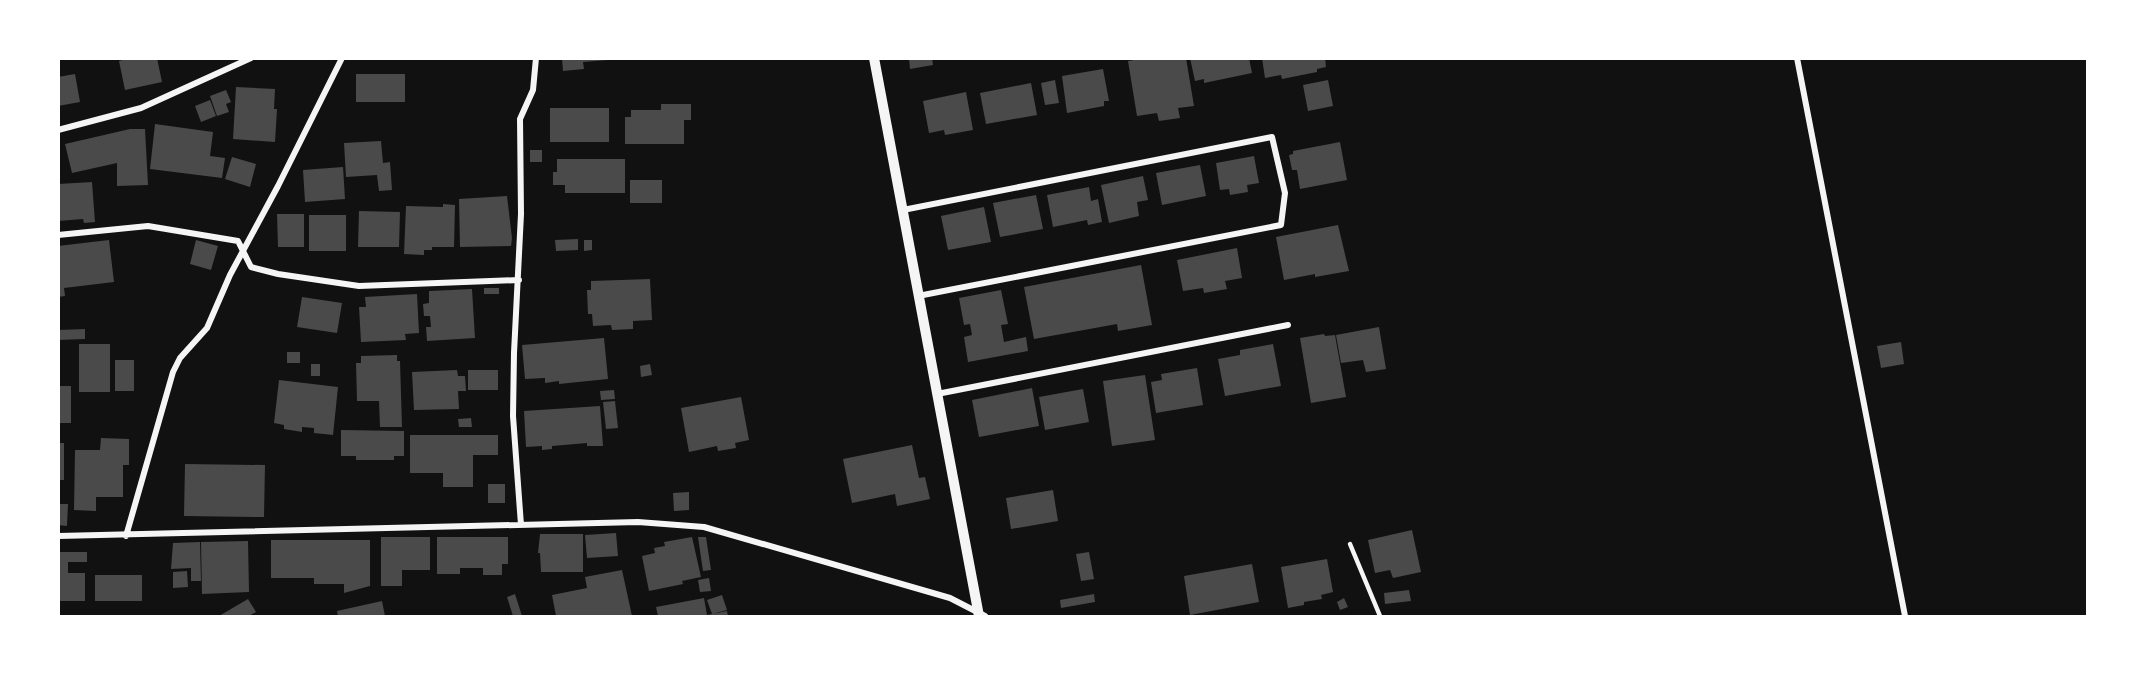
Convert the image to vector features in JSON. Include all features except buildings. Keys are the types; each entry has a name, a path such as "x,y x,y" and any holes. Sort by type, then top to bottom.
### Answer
{"street":[{"path":"58,130 141,108 251,58"},
{"path":"126,536 173,372 180,358 207,328 230,275 342,58"},
{"path":"521,525 513,416 521,214 520,119 533,90 536,58"},
{"path":"874,58 981,615"},
{"path":"1797,58 1905,616"},
{"path":"903,210 1272,137 1285,193 1281,225 918,296"},
{"path":"58,235 148,226 238,241 251,267 278,274 359,286 519,280"},
{"path":"937,394 1288,325"},
{"path":"58,536 638,522 704,527 950,598 981,615"}],"lane":[{"path":"1350,544 1380,616"}]}
